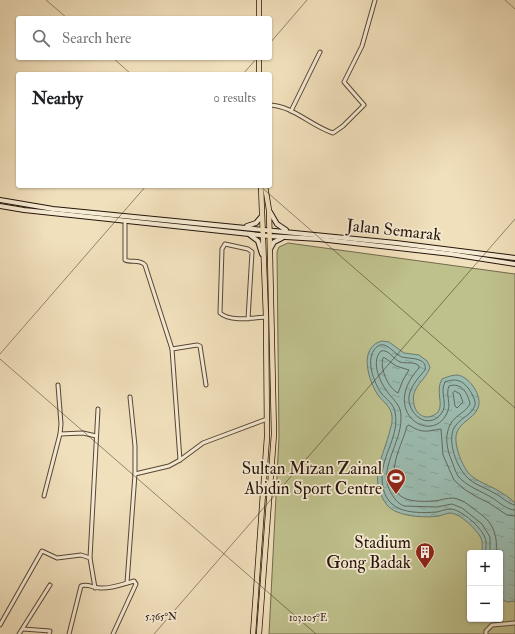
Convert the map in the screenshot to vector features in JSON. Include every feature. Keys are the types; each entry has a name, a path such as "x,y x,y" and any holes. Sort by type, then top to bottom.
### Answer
{"main road":[{"path":"258,16 259,0"},
{"path":"259,60 259,72"},
{"path":"253,634 267,437 266,317 261,188"},
{"path":"259,634 274,434 269,210 266,188"},
{"name":"Jalan Semarak","path":"0,200 53,209 396,242 515,258"},
{"name":"Jalan Semarak","path":"0,206 24,210 249,234 319,239 450,254 515,264"},
{"path":"269,210 277,224 288,232"},
{"path":"239,228 254,225 260,220 262,214"},
{"path":"249,234 258,241 264,258"},
{"path":"270,249 276,240 284,237"}],"street":[{"path":"272,105 290,111 333,133 343,126 364,105 344,82 362,46 375,0"},
{"path":"290,111 320,52"},
{"path":"125,221 125,260 141,262 145,265 172,349 180,460"},
{"path":"248,319 252,252 248,248 225,244 222,249 220,313 224,317 238,319 248,319 272,317"},
{"path":"172,349 197,345 200,346 206,385"},
{"path":"44,496 60,434 61,424 58,385"},
{"path":"127,583 135,474 130,397"},
{"path":"95,588 90,558 98,409"},
{"path":"135,474 169,466 203,443 267,419"},
{"path":"60,434 83,433 96,436"},
{"path":"0,625 42,551 57,558 81,556 90,558"},
{"path":"69,634 81,586 86,585 95,588 106,588 134,581 136,584 113,634"},
{"path":"19,634 50,585"},
{"path":"486,634 486,631 492,625 515,623"},
{"path":"23,629 50,631 49,634"}],"green space":[{"name":"Sultan Mizan Zainal Abidin Sport Centre","path":"288,243 515,274 515,634 269,634 279,437 277,252 279,247"}],"water":[{"path":"382,341 389,342 404,353 419,355 427,361 430,367 425,377 415,390 413,401 417,412 425,417 434,415 440,409 439,388 442,379 453,375 462,376 474,387 479,398 478,408 476,412 457,431 456,444 463,464 471,476 502,493 515,503 515,601 507,602 503,600 503,550 482,550 481,538 464,519 451,513 426,517 412,516 397,512 387,505 381,495 378,486 379,468 391,426 392,416 389,407 374,389 367,365 370,350 375,344"}],"place":[{"name":"Sultan Mizan Zainal Abidin Sport Centre","path":"396,495"},
{"name":"Stadium Gong Badak","path":"425,569"}]}
